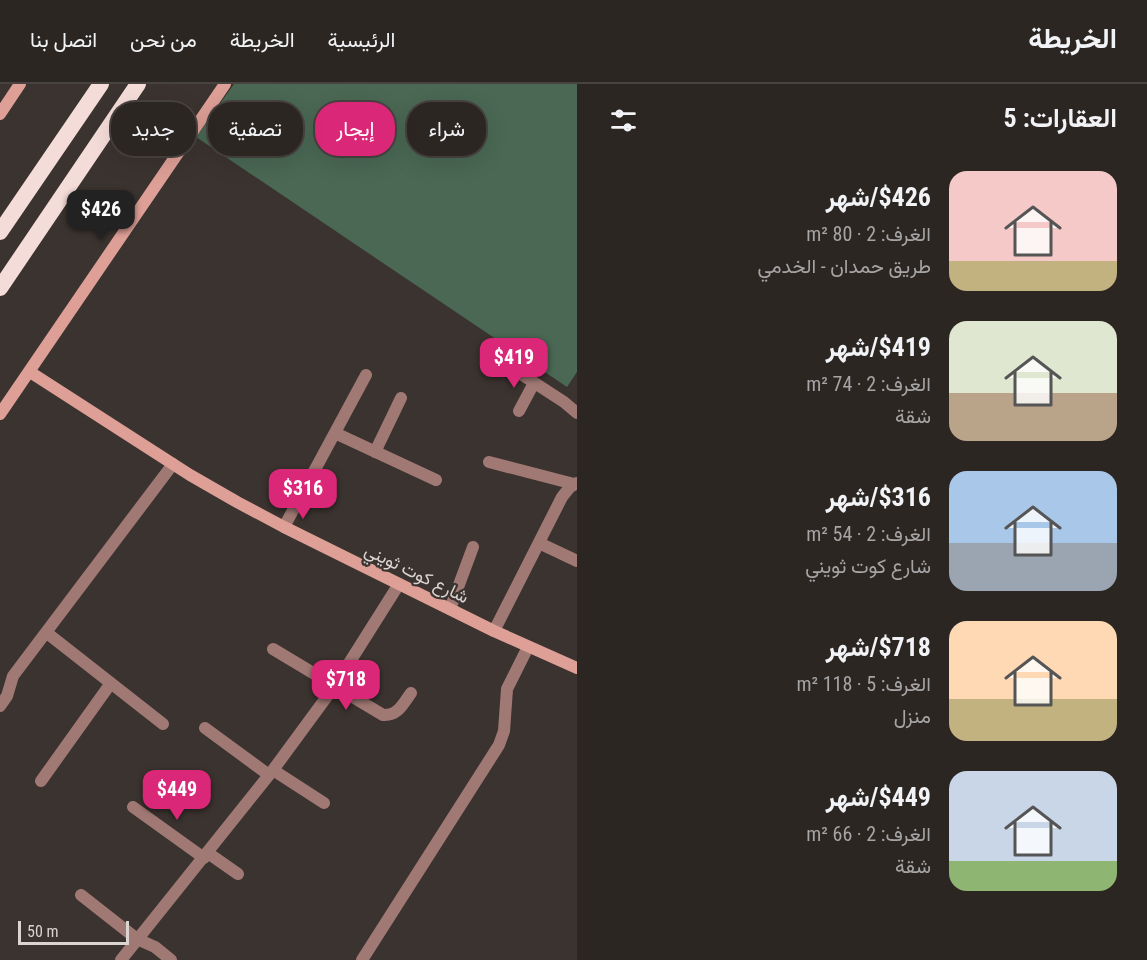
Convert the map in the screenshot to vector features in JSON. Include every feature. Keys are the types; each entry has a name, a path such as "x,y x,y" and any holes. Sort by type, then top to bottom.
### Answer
{"highway":[{"path":"0,232 101,84"},
{"path":"0,288 138,84"}],"main road":[{"path":"0,114 20,84"},
{"path":"0,414 225,84"},
{"name":"شارع كوت ثويني","path":"30,372 173,464 284,527 494,631 577,668"}],"street":[{"path":"490,354 577,413"},
{"path":"284,527 366,375"},
{"path":"519,411 534,383"},
{"path":"375,452 401,398"},
{"path":"335,433 436,480"},
{"path":"489,462 576,484"},
{"path":"0,706 7,696 14,676 173,464"},
{"path":"494,631 562,497 576,484"},
{"path":"539,543 577,561"},
{"path":"450,609 473,547"},
{"path":"121,960 206,856 334,687 399,584"},
{"path":"47,633 163,724"},
{"path":"362,960 499,746 504,731 507,688 528,647"},
{"path":"273,650 383,715 388,716 397,712 411,693"},
{"path":"41,781 111,683"},
{"path":"205,728 271,772 324,803"},
{"path":"133,807 206,856 238,874"},
{"path":"81,895 137,939 155,947 171,960"}],"green space":[{"path":"234,84 577,84 577,372 567,387 224,156 303,156 303,102 221,102"},
{"path":"208,120 208,145 196,137"}]}
